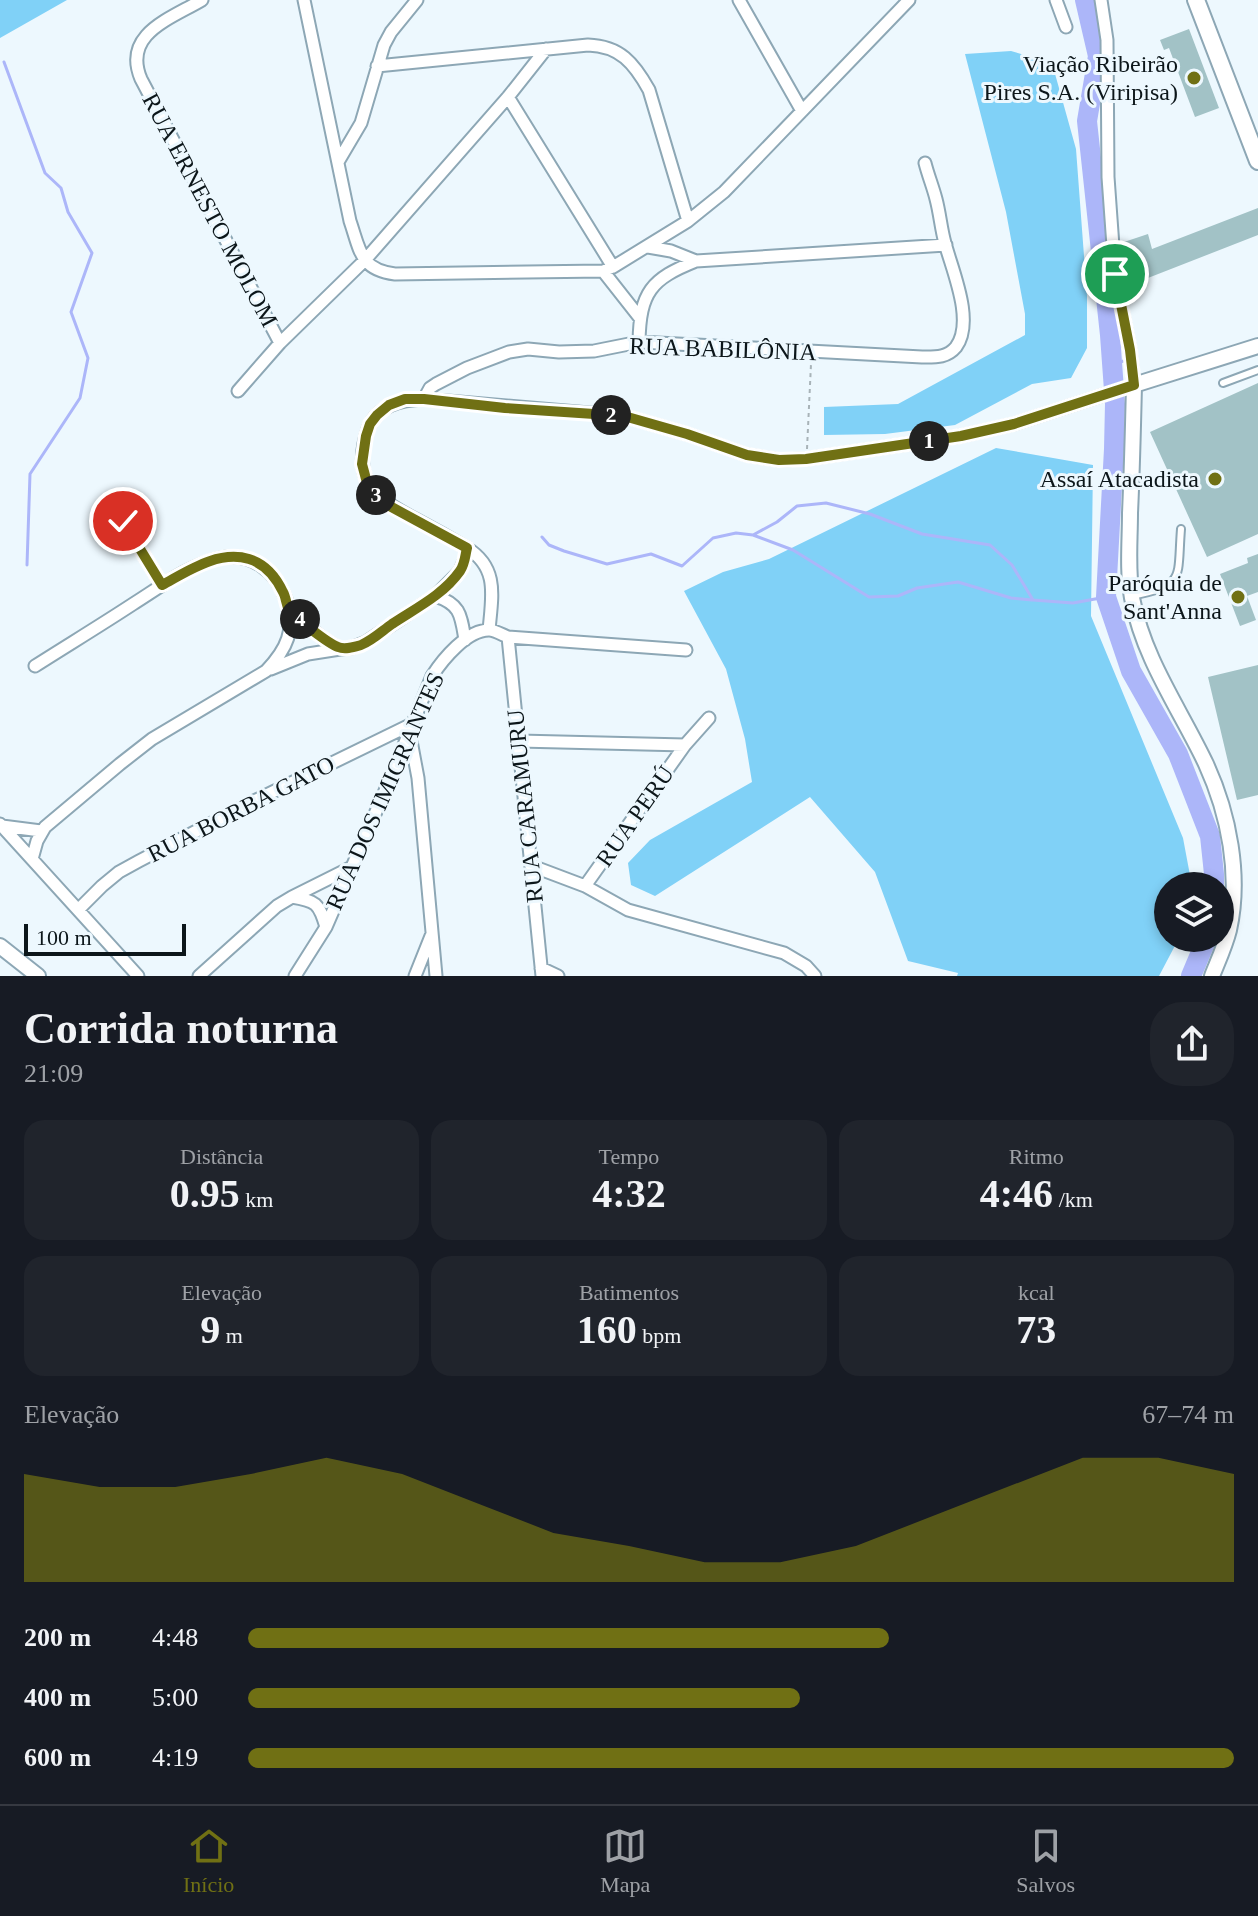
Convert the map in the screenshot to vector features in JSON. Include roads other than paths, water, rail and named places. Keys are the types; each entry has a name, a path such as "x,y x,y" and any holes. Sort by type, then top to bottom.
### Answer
{"main road":[{"path":"1196,0 1258,161"}],"street":[{"name":"RUA ERNESTO MOLOM","path":"202,0 141,40 135,62 141,79 280,343 238,391"},
{"path":"304,0 350,221 358,246 373,269 395,274 608,269 688,221 724,192 909,0"},
{"path":"338,162 361,123 384,45 417,0"},
{"path":"739,0 802,111"},
{"path":"1056,0 1066,27"},
{"path":"1101,0 1107,40 1108,177 1115,274 1130,350 1129,559 1132,596 1148,652 1219,795 1229,842 1233,870 1232,914 1212,976"},
{"path":"377,66 603,45 631,63 649,90 688,221"},
{"path":"280,343 365,260 508,97 546,49"},
{"path":"508,97 640,318"},
{"path":"639,342 640,318 651,287 664,276 696,261 946,245 925,163"},
{"name":"RUA BABILÔNIA","path":"424,399 430,388 467,368 509,352 528,349 594,351 639,342 941,357 958,345 963,325 961,299 946,245"},
{"path":"648,247 671,251 696,261"},
{"path":"686,650 508,637 489,630 492,599 490,572 478,555 386,504 373,492 362,464 370,424 389,405 405,399 424,399 624,416 747,455 779,460 806,459 961,436 1014,424 1258,346"},
{"path":"123,521 162,585"},
{"path":"32,859 41,831 152,739 266,671 308,654 351,648 366,642 435,596 460,571 467,548"},
{"path":"35,666 162,585 203,564 238,557 250,559 276,578 290,611 286,645 266,671"},
{"path":"435,596 448,600 455,607 462,618 465,640"},
{"path":"290,611 340,649"},
{"name":"RUA DOS IMIGRANTES","path":"295,976 326,927 432,676 449,653 465,640 489,630"},
{"name":"RUA CARAMURU","path":"508,637 542,972"},
{"name":"RUA PERÚ","path":"585,886 685,745 709,718"},
{"path":"411,727 436,976"},
{"name":"RUA BORBA GATO","path":"79,909 119,872 139,861 252,802 411,727"},
{"name":"RUA PERÚ","path":"519,741 685,745"},
{"path":"1,825 41,831"},
{"path":"1,825 138,976"},
{"path":"532,866 585,886 628,910 784,953 806,966 815,976"},
{"path":"199,976 277,906 352,867"},
{"path":"292,897 309,900 318,906 326,927"},
{"path":"415,976 432,936"},
{"path":"0,946 38,976"},
{"path":"542,972 558,976"}],"lane":[{"path":"1223,383 1258,370"},
{"path":"1132,596 1171,585 1178,575 1181,529"}],"waterway":[{"path":"1085,0 1098,56 1087,121 1115,404 1106,597 1131,671 1178,754 1210,836 1214,872"},
{"path":"4,62 45,173 61,188 68,212 92,253 71,312 88,358 80,398 30,474 27,565"},
{"path":"1112,367 1125,360"},
{"path":"542,537 549,545 607,564 651,554 682,566 713,538 736,533 753,535 797,506 826,503 870,514 922,534 990,545 1012,565 1033,600 1073,603 1106,597"},
{"path":"753,535 793,550 869,597 898,596 917,588 958,582 1011,598 1032,600"},
{"path":"1191,976 1201,952"}],"place":[{"name":"Viação Ribeirão Pires S.A. (Viripisa)","path":"1194,78"},
{"name":"Assaí Atacadista","path":"1215,479"},
{"name":"Paróquia de Sant'Anna","path":"1238,597"}]}
